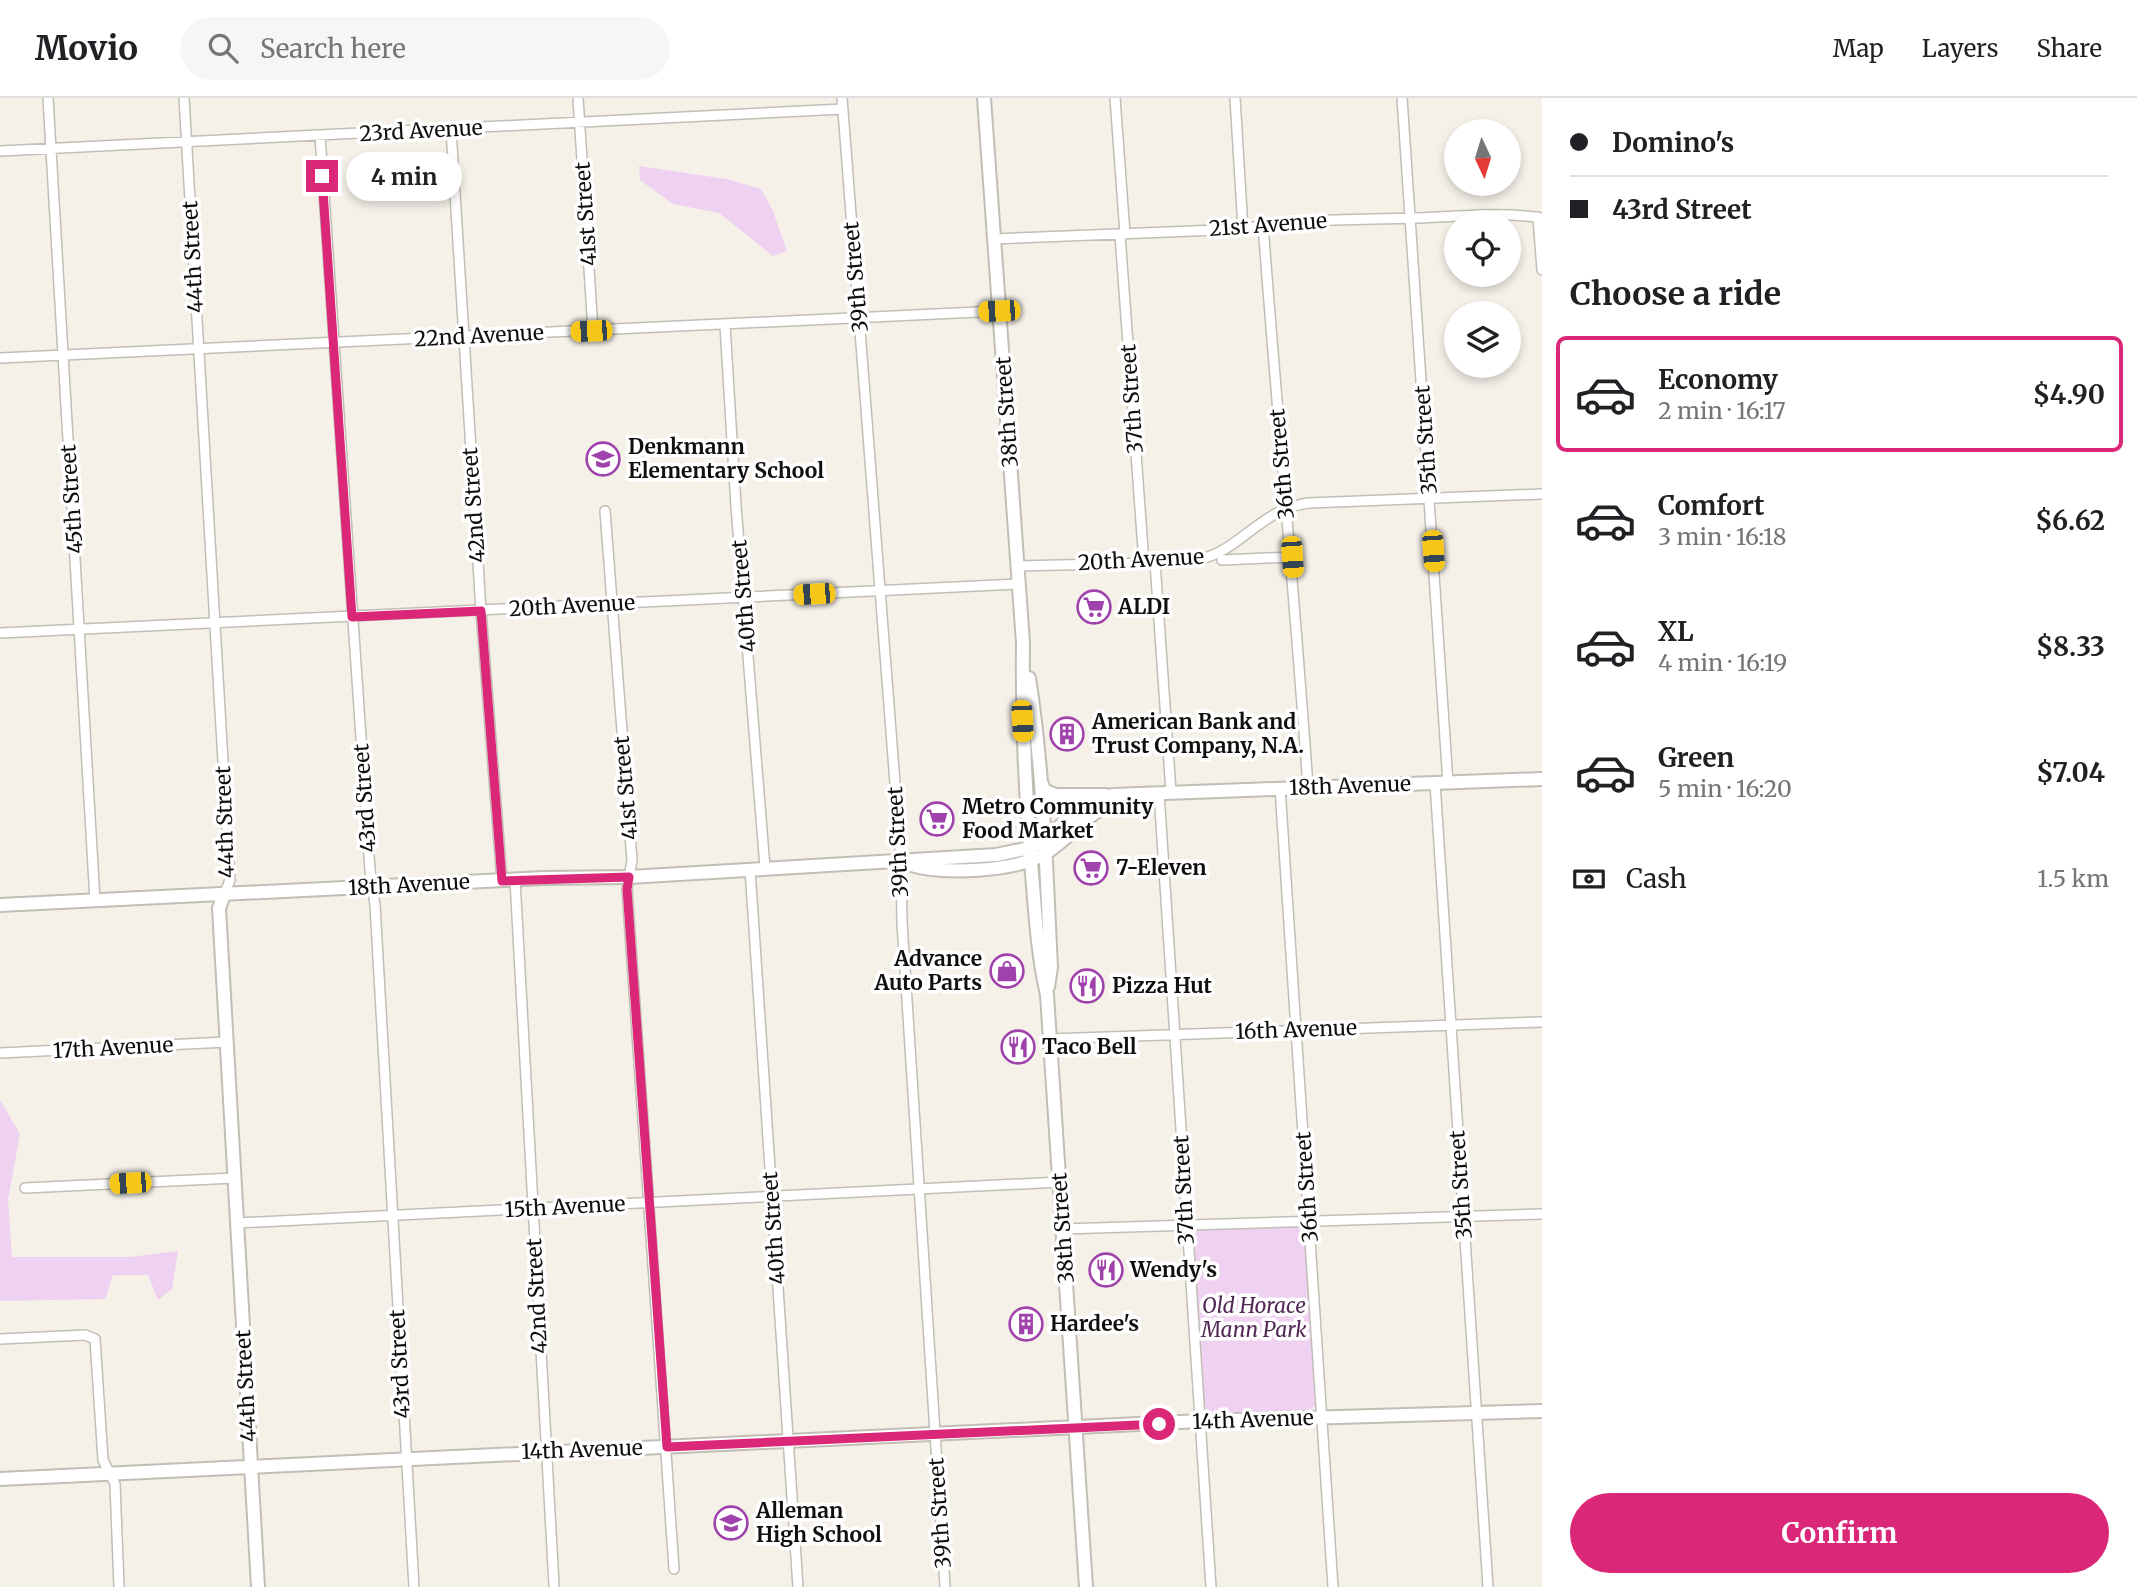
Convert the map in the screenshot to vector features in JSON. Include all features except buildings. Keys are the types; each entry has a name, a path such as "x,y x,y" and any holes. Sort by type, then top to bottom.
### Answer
{"street":[{"name":"45th Street","path":"48,98 94,901"},
{"name":"44th Street","path":"184,98 230,880 219,908 258,1587"},
{"name":"41st Street","path":"578,98 593,331"},
{"name":"39th Street","path":"842,98 901,861 902,923 946,1587"},
{"name":"38th Street","path":"984,98 1023,643 1022,721 1031,854 1041,968 1047,995 1086,1587"},
{"name":"37th Street","path":"1115,98 1144,562"},
{"path":"1235,98 1242,229"},
{"name":"35th Street","path":"1402,98 1430,499 1451,1026 1488,1587"},
{"name":"23rd Avenue","path":"0,150 843,109"},
{"name":"42nd Street","path":"451,129 481,611 508,880 533,1209 554,1586"},
{"name":"43rd Street","path":"320,135 373,888 414,1587"},
{"name":"21st Avenue","path":"994,239 1242,229 1263,225 1411,218 1506,215 1540,218"},
{"path":"1540,218 1542,270"},
{"name":"36th Street","path":"1263,225 1285,509 1292,557 1308,787"},
{"name":"22nd Avenue","path":"0,358 999,311"},
{"name":"40th Street","path":"725,325 765,868"},
{"name":"20th Avenue","path":"1018,566 1187,562 1213,557 1285,509 1308,503 1542,494"},
{"name":"41st Street","path":"606,511 632,860 627,889 674,1569"},
{"name":"20th Avenue","path":"1222,560 1292,557"},
{"name":"37th Street","path":"1155,562 1175,1033 1211,1587"},
{"name":"20th Avenue","path":"0,633 1019,584"},
{"name":"38th Street","path":"1023,643 1038,736 1046,853 1051,967 1047,995"},
{"name":"18th Avenue","path":"0,905 508,880 629,877 901,861 919,867 950,869 1011,866 1031,854 1086,804 1113,795 1542,779"},
{"path":"1041,783 1044,790 1055,795 1113,795"},
{"name":"36th Street","path":"1280,788 1333,1587"},
{"name":"18th Avenue","path":"1031,854 1046,853 1105,807 1165,793"},
{"name":"40th Street","path":"750,869 798,1587"},
{"name":"16th Avenue","path":"1050,1039 1542,1022"},
{"name":"17th Avenue","path":"0,1053 227,1042"},
{"path":"25,1188 234,1178"},
{"name":"15th Avenue","path":"237,1223 1060,1182"},
{"path":"1063,1229 1542,1214"},
{"path":"0,1339 85,1335 93,1337 96,1343 103,1460 115,1484 119,1587"},
{"name":"14th Avenue","path":"0,1479 1200,1421 1542,1411"}],"green space":[{"path":"639,166 726,179 761,189 773,211 787,251 773,256 719,213 673,204 640,180"},
{"path":"0,1100 20,1134 8,1200 12,1257 130,1257 178,1251 172,1289 158,1300 148,1275 113,1275 105,1299 0,1301"},
{"name":"Old Horace Mann Park","path":"1300,1225 1305,1231 1315,1406 1307,1411 1211,1413 1207,1411 1203,1401 1193,1231 1200,1228"}],"place":[{"name":"Denkmann Elementary School","path":"603,459"},
{"name":"ALDI","path":"1094,607"},
{"name":"American Bank and Trust Company, N.A.","path":"1067,734"},
{"name":"Metro Community Food Market","path":"937,819"},
{"name":"7-Eleven","path":"1091,868"},
{"name":"Advance Auto Parts","path":"1007,971"},
{"name":"Pizza Hut","path":"1087,986"},
{"name":"Taco Bell","path":"1018,1047"},
{"name":"Wendy's","path":"1106,1270"},
{"name":"Hardee's","path":"1026,1324"},
{"name":"Alleman High School","path":"731,1523"}],"route":[{"path":"322,176 352,617 481,611 502,881 629,877 627,889 667,1447 1159,1424"}]}
